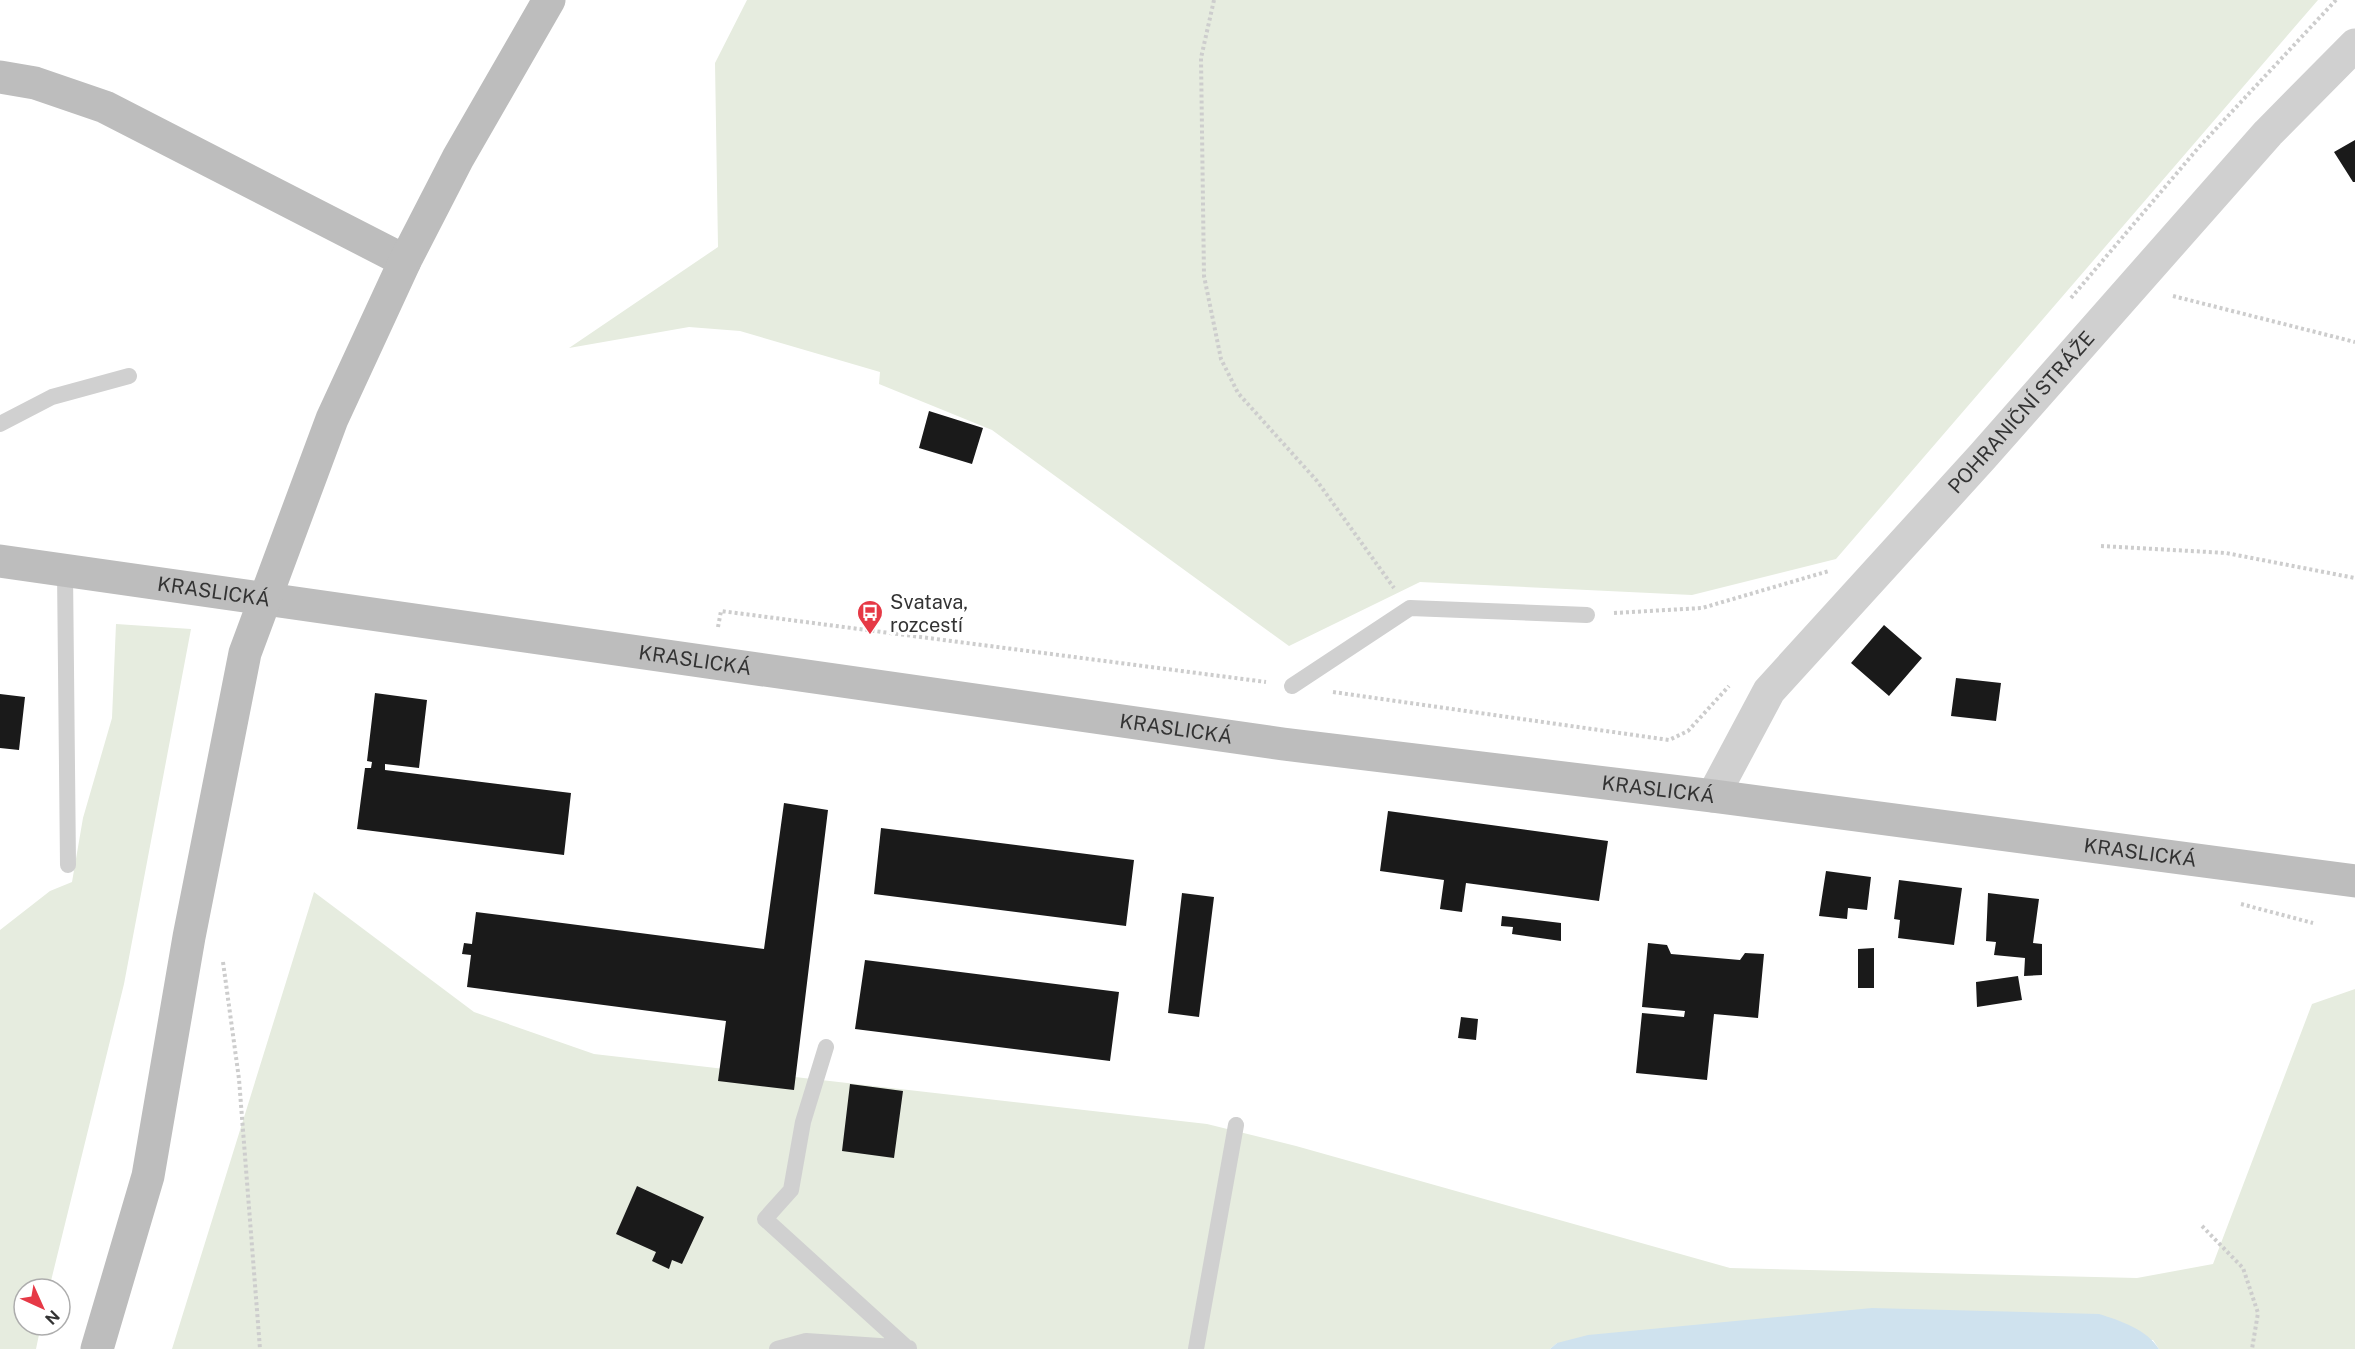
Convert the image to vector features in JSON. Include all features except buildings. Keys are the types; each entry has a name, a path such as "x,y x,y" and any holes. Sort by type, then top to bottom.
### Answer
{"main road":[{"path":"97,1349 148,1176 189,937 244,653 332,419 405,261 458,159 549,0"},
{"path":"0,77 35,83 105,107 405,261"},
{"name":"KRASLICKÁ","path":"0,561 1272,742 1713,796 2355,881"}],"street":[{"name":"POHRANIČNÍ STRÁŽE","path":"1713,796 1769,691 1982,457 2268,133 2355,45"}],"lane":[{"path":"0,424 52,397 129,376"},
{"path":"65,571 68,865"},
{"path":"1292,686 1410,608 1587,615"},
{"path":"826,1047 802,1122 791,1190 765,1219 909,1348"},
{"path":"1196,1349 1236,1125"},
{"path":"777,1349 806,1341 909,1348"}],"path":[{"path":"1214,0 1201,58 1204,276 1221,359 1239,393 1317,481 1410,608"},
{"path":"2068,301 2199,147 2336,0"},
{"path":"2173,296 2355,342"},
{"path":"2101,546 2226,553 2355,578"},
{"path":"1587,615 1702,608 1838,568 1831,576"},
{"path":"721,611 1292,686 1669,740 1688,731 1732,682"},
{"path":"221,951 239,1079 260,1349"},
{"path":"2202,1226 2243,1268 2258,1313 2252,1349"}],"shaded area":[{"path":"747,0 2318,0 1836,559 1692,595 1420,582 1289,646 992,430 879,384 880,372 740,331 689,327 569,348 718,247 715,63"},
{"path":"116,624 191,629 124,984 52,1277 12,1277 12,1337 38,1337 36,1349 0,1349 0,930 50,891 72,882 83,818 112,718"},
{"path":"314,892 474,1012 594,1054 1207,1124 1296,1146 1730,1268 2137,1278 2213,1264 2312,1004 2355,989 2355,1349 2159,1349 2153,1340 1557,1343 1550,1349 172,1349"}],"water":[{"path":"1872,1308 2099,1314 2140,1331 2159,1349 1550,1349 1557,1343 1588,1335"}],"place":[{"name":"Svatava, rozcestí","path":"870,636"}]}
